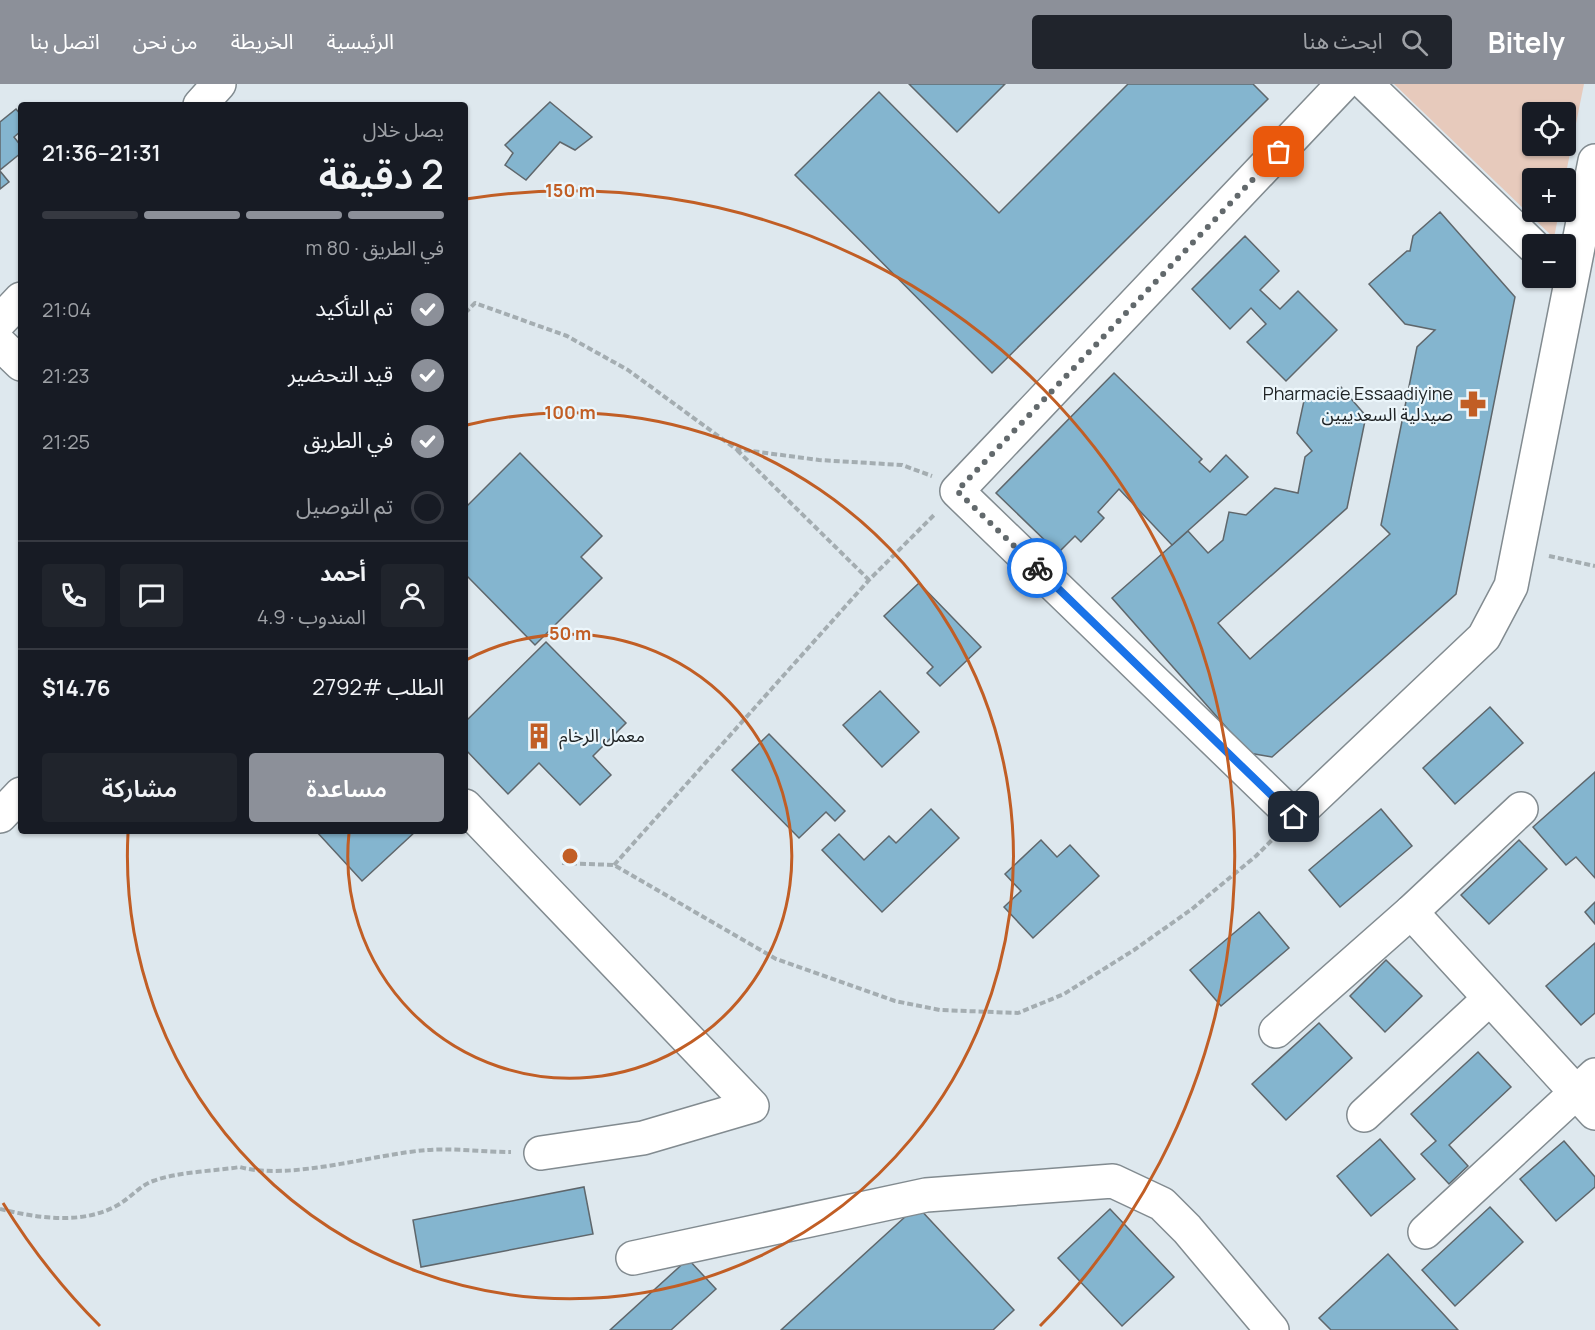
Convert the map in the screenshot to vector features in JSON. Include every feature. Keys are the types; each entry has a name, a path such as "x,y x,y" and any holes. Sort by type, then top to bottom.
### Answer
{"street":[{"path":"203,102 219,84"},
{"path":"1343,84 957,491 1294,817 1484,636 1511,586 1520,550 1567,288"},
{"path":"1366,84 1522,235"},
{"path":"1576,245 1595,161"},
{"path":"0,321 18,301"},
{"path":"0,344 18,361"},
{"path":"0,816 18,797"},
{"path":"468,809 752,1106 643,1138 541,1153"},
{"path":"1276,1031 1411,912 1521,809"},
{"path":"1411,912 1489,999 1589,1093 1425,1232"},
{"path":"1364,1115 1489,999"},
{"path":"633,1258 926,1195 1113,1181 1162,1204 1187,1229 1272,1330"}],"path":[{"path":"468,311 475,303 567,336 628,370 736,448 869,580"},
{"path":"736,448 819,460 902,465 929,474 957,491 869,580 614,865 776,959 896,1001 929,1008 1018,1012 1064,994 1097,975 1182,916 1256,856 1294,817"},
{"path":"1520,550 1595,566"},
{"path":"0,1209 47,1220 106,1212 132,1198 142,1185 156,1179 240,1167 251,1170 307,1168 428,1150 541,1153"}],"shaded area":[{"path":"1394,84 1584,84 1576,124 1576,102 1522,102 1522,156 1569,156 1567,168 1522,168 1522,207"},
{"path":"1537,222 1557,222 1555,234 1550,234"}],"building":[{"path":"909,84 1005,84 957,132"},
{"path":"1128,84 1253,84 1268,99 992,373 795,175 879,92 999,213"},
{"path":"550,102 592,137 575,150 560,142 526,180 505,165 513,153 505,145"},
{"path":"16,109 18,111 18,134 14,137 18,142 18,155 0,170 0,122"},
{"path":"0,171 9,182 0,189"},
{"path":"1440,212 1515,297 1456,594 1272,757 1249,753 1112,598 1188,531 1208,553 1223,540 1229,512 1246,515 1275,488 1298,493 1305,457 1312,451 1297,433 1305,396 1326,400 1341,387 1366,416 1347,508 1218,623 1250,659 1390,534 1381,525 1417,347 1435,330 1405,324 1369,284 1407,251 1410,251 1413,236"},
{"path":"1245,236 1279,271 1260,290 1280,309 1298,291 1337,330 1286,381 1247,342 1266,324 1251,308 1230,329 1192,289"},
{"path":"1114,373 1202,459 1199,462 1210,472 1226,455 1248,477 1172,545 1119,489 1098,512 1104,518 1081,542 1075,536 1058,553 996,493"},
{"path":"520,453 602,536 581,557 602,578 535,645 468,577 468,505"},
{"path":"919,583 981,647 940,686 927,673 933,667 884,616"},
{"name":"معمل الرخام","path":"546,642 626,723 593,756 611,775 580,805 539,763 508,794 468,752 468,719"},
{"path":"880,691 919,732 882,767 843,725"},
{"path":"1490,707 1523,743 1455,804 1423,768"},
{"path":"769,734 845,811 835,821 826,812 799,838 732,770"},
{"path":"1595,772 1595,878 1576,857 1566,865 1533,827"},
{"path":"931,809 959,838 882,912 822,850 839,834 864,860 889,836 896,843"},
{"path":"1381,809 1412,846 1340,907 1309,870"},
{"path":"319,834 413,834 362,881"},
{"path":"1041,840 1057,857 1070,845 1099,876 1033,938 1004,907 1021,891 1005,874"},
{"path":"1519,840 1547,869 1489,924 1461,895"},
{"path":"1595,902 1595,924 1585,912"},
{"path":"1259,912 1289,948 1221,1006 1190,970"},
{"path":"1595,943 1595,1013 1581,1025 1546,986"},
{"path":"1386,960 1422,996 1385,1032 1350,996"},
{"path":"1319,1023 1352,1058 1286,1120 1252,1084"},
{"path":"1478,1052 1511,1087 1449,1145 1468,1166 1449,1184 1421,1154 1436,1141 1411,1114"},
{"path":"1380,1139 1415,1179 1371,1216 1337,1176"},
{"path":"1564,1141 1595,1177 1595,1187 1556,1221 1520,1179"},
{"path":"584,1187 593,1234 421,1267 413,1220"},
{"path":"917,1206 1014,1310 993,1330 781,1330"},
{"path":"1490,1207 1523,1242 1455,1306 1422,1270"},
{"path":"1110,1209 1174,1277 1122,1326 1058,1258"},
{"path":"1388,1254 1458,1330 1331,1330 1319,1318"},
{"path":"688,1259 716,1289 671,1330 610,1330"}],"way so far":[{"path":"1037,568 957,491 1279,152"}],"place":[{"name":"Pharmacie Essaadiyine صيدلية السعدييين","path":"1473,404"},
{"name":"معمل الرخام","path":"539,736"}],"route":[{"path":"1037,568 1294,817"}]}
